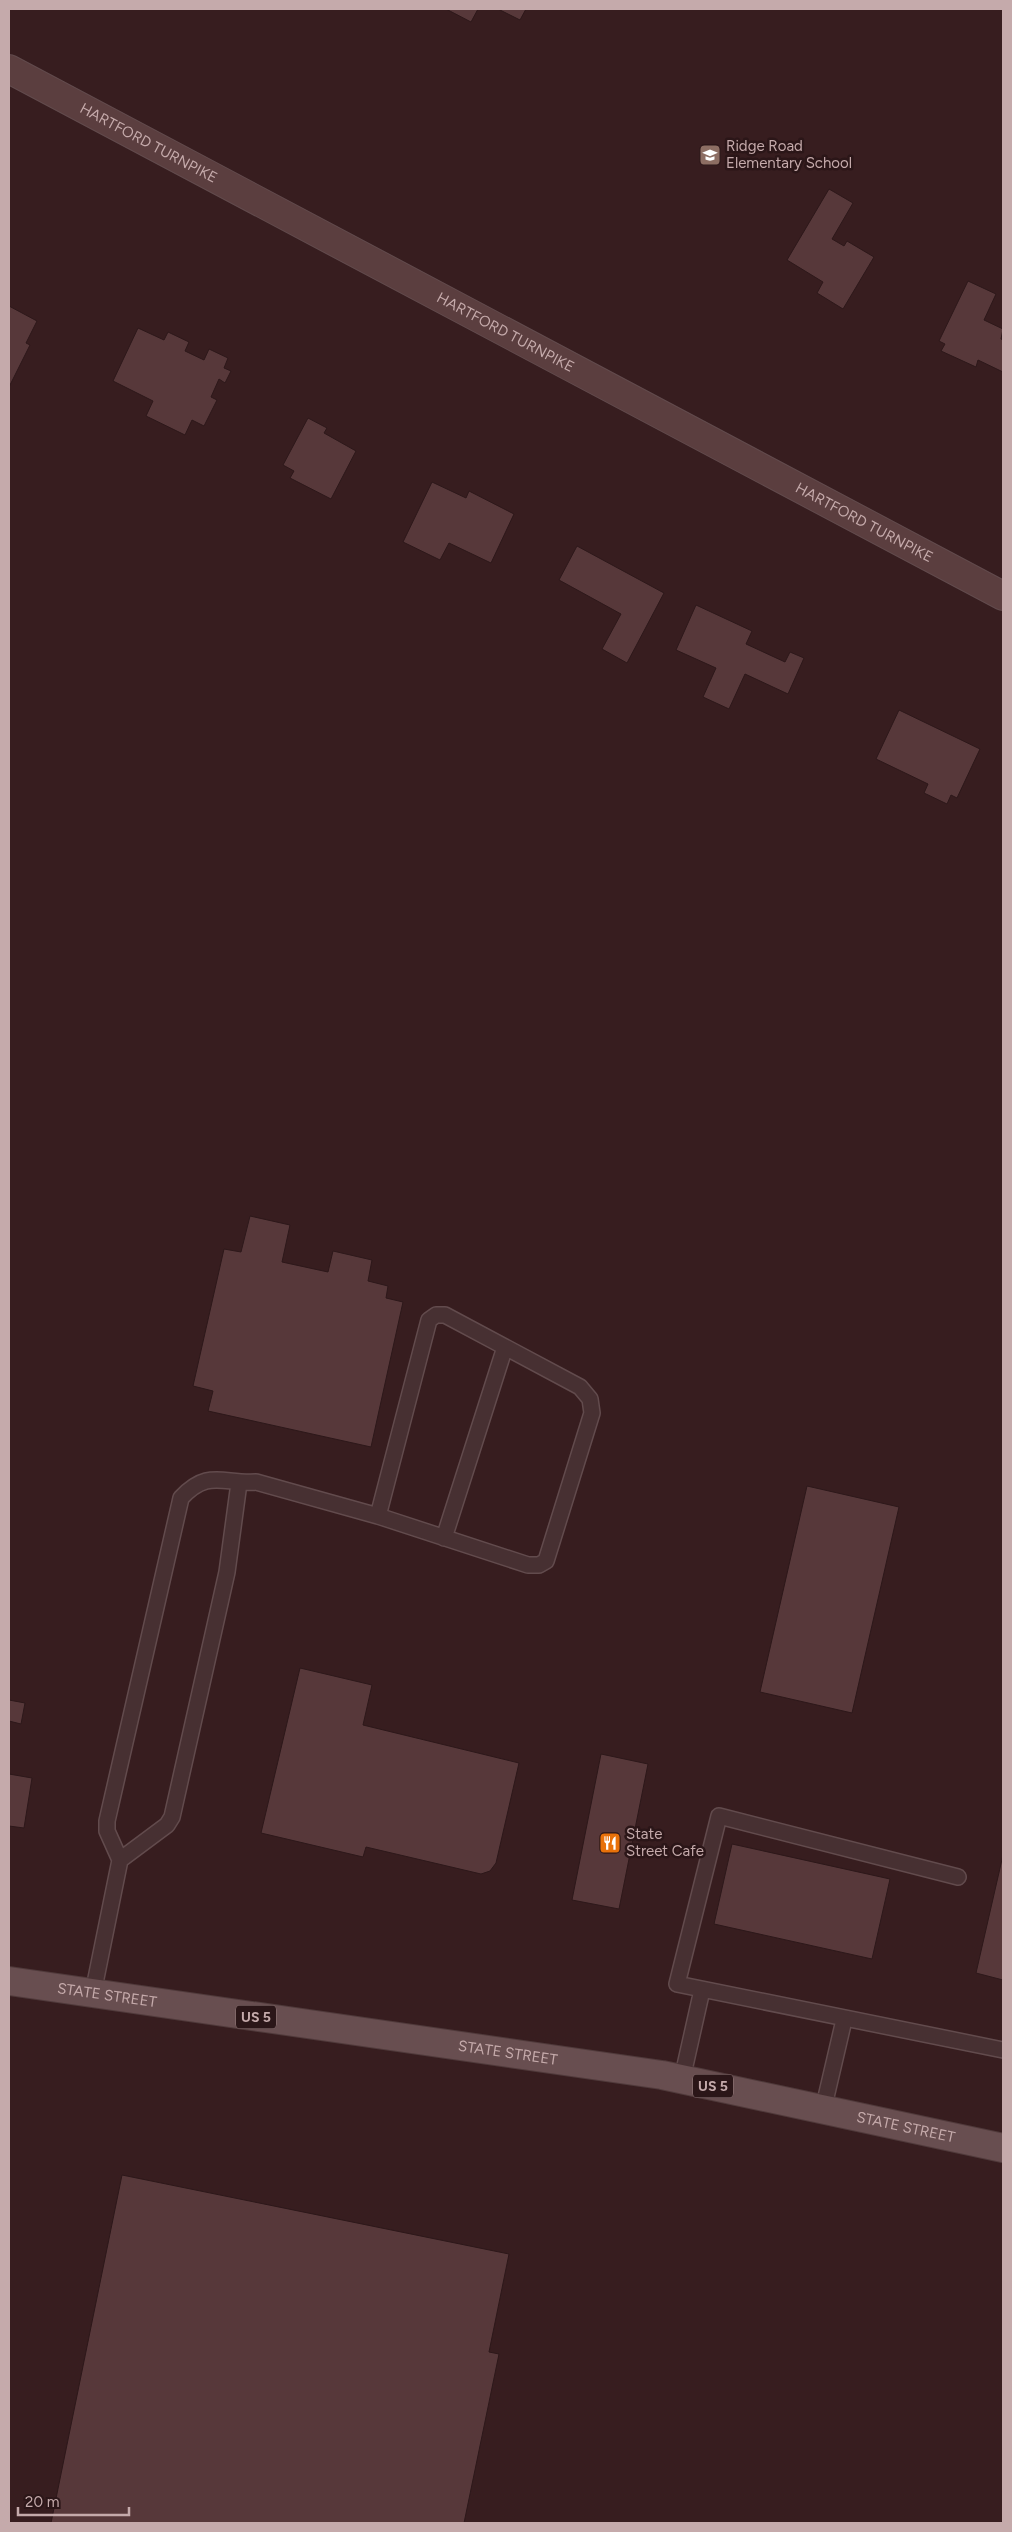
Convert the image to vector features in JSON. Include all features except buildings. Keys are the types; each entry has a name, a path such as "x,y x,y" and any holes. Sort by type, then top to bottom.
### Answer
{"main road":[{"name":"HARTFORD TURNPIKE","path":"9,69 316,230 603,385 1003,596"},
{"name":"STATE STREET","path":"9,1981 682,2079 1003,2148"}],"lane":[{"path":"93,1993 120,1860 107,1830 107,1821 181,1498 194,1484 210,1479 239,1483 256,1482 378,1516 528,1565 539,1565 546,1561 592,1412 590,1399 580,1387 445,1315 436,1315 429,1320 378,1516"},
{"path":"444,1538 505,1347"},
{"path":"120,1860 167,1825 172,1817 227,1572 238,1504 239,1483"},
{"path":"958,1877 719,1816 677,1984 844,2020 1003,2050"},
{"path":"682,2079 702,1990"},
{"path":"823,2110 844,2020"}],"place":[{"name":"Ridge Road Elementary School","path":"710,155"},
{"name":"State Street Cafe","path":"610,1843"}]}
